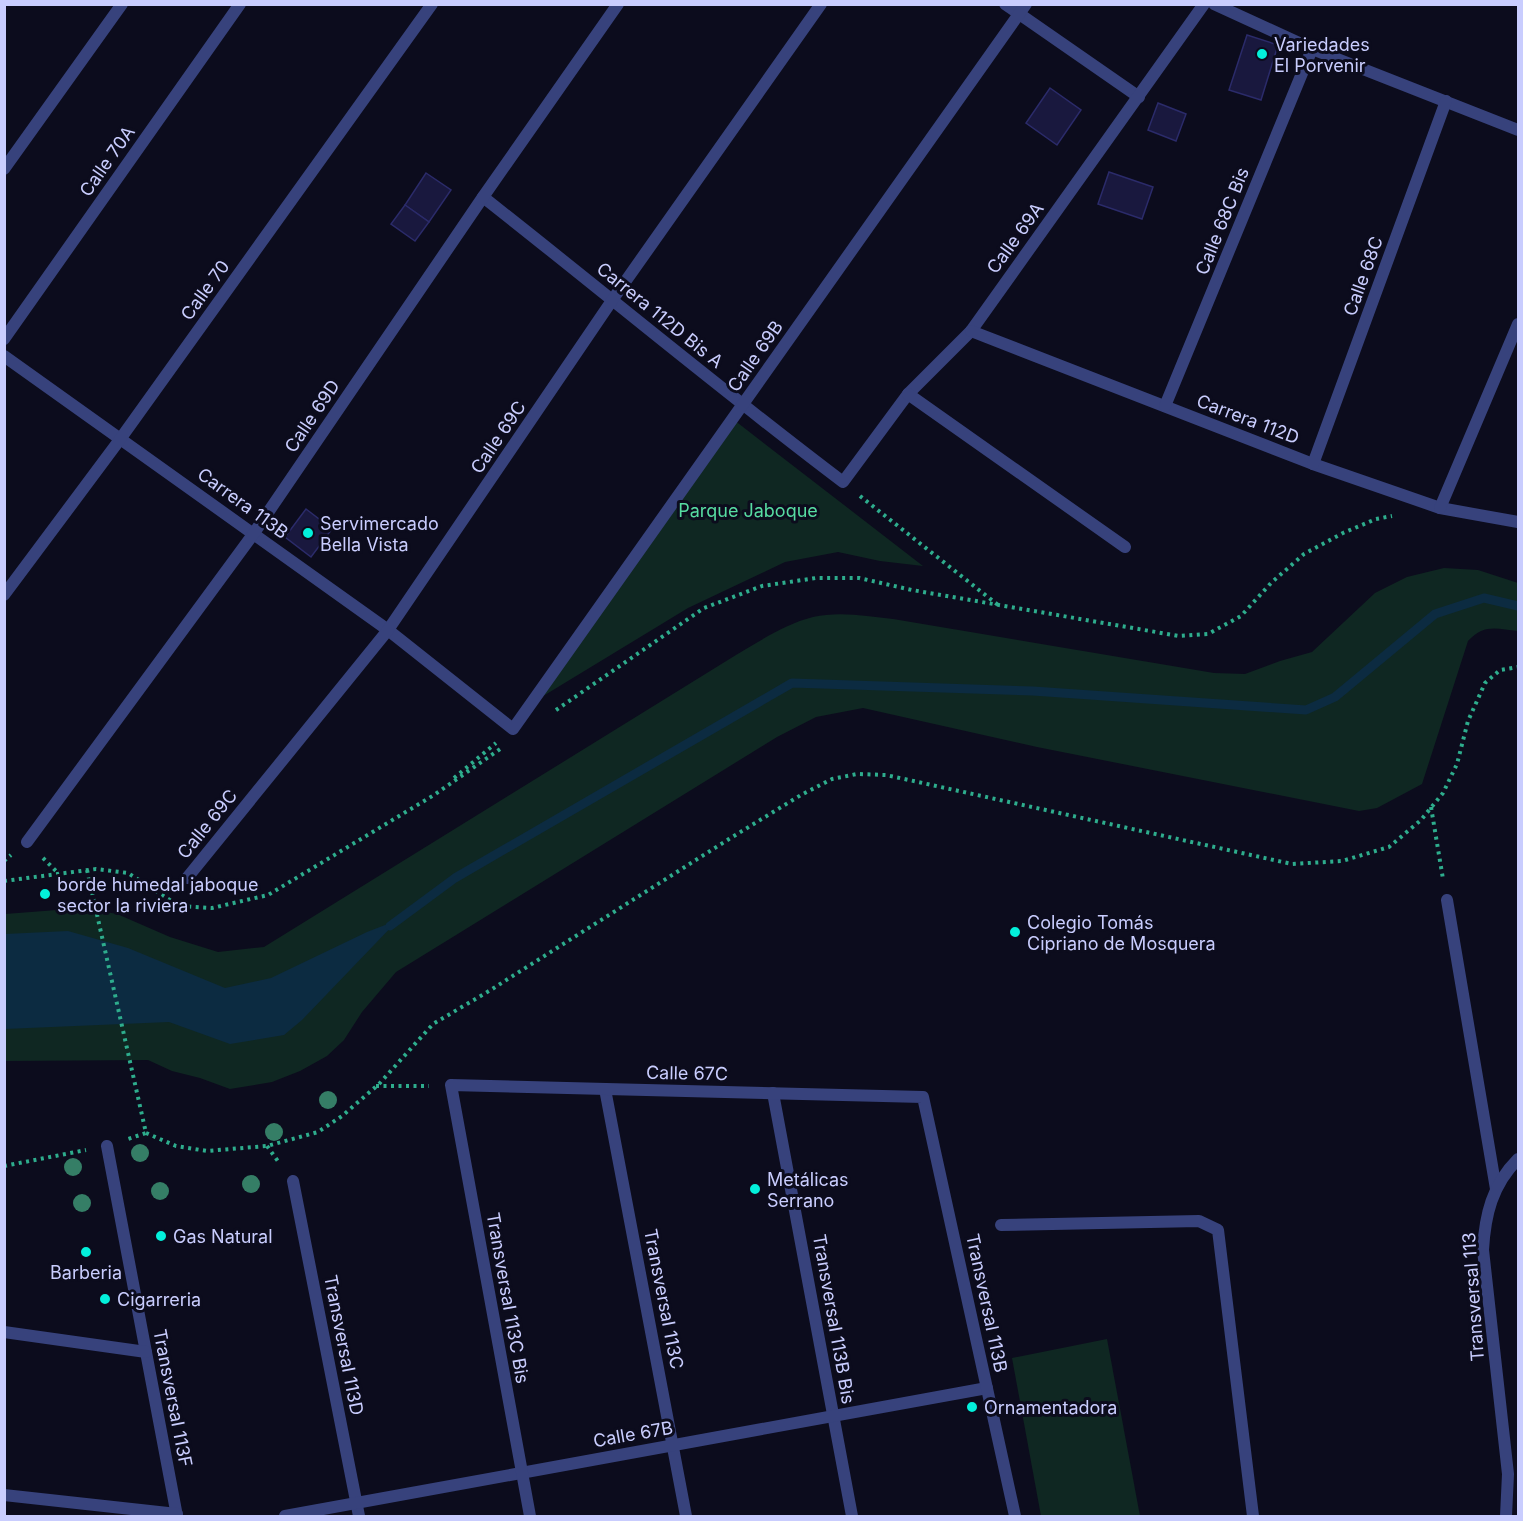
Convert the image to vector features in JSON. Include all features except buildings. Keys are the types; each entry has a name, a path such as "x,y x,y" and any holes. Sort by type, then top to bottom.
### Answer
{"street":[{"path":"4,169 122,4"},
{"name":"Calle 70A","path":"4,339 240,4"},
{"name":"Calle 70","path":"4,595 121,438 432,4"},
{"name":"Calle 69D","path":"27,842 254,533 483,197 618,4"},
{"name":"Calle 69C","path":"187,878 388,630 614,299 821,4"},
{"path":"1005,4 1022,10 1139,97"},
{"name":"Calle 69A","path":"843,482 908,394 971,331 1204,4"},
{"path":"1214,4 1312,49 1518,130"},
{"name":"Calle 69B","path":"513,729 1022,10"},
{"name":"Calle 68C Bis","path":"1165,406 1312,49"},
{"name":"Calle 68C","path":"1313,464 1446,101"},
{"name":"Carrera 112D Bis A","path":"483,197 614,299 742,406 843,482"},
{"path":"1440,508 1518,324"},
{"name":"Carrera 112D","path":"971,331 1313,464 1440,508 1518,522"},
{"name":"Carrera 113B","path":"4,356 388,630 513,729"},
{"path":"908,394 1125,547"},
{"name":"Transversal 113","path":"1447,900 1496,1189 1485,1223 1483,1250 1508,1474 1506,1516"},
{"name":"Calle 67C","path":"451,1085 923,1096"},
{"name":"Transversal 113C Bis","path":"451,1085 530,1516"},
{"name":"Transversal 113C","path":"605,1089 686,1516"},
{"name":"Transversal 113B Bis","path":"773,1093 852,1516"},
{"name":"Transversal 113B","path":"923,1096 1015,1516"},
{"name":"Transversal 113F","path":"107,1146 177,1515"},
{"path":"1496,1189 1518,1159"},
{"name":"Transversal 113D","path":"293,1181 359,1516"},
{"path":"1001,1225 1199,1221 1218,1230 1253,1516"},
{"path":"4,1332 146,1352"},
{"name":"Calle 67B","path":"285,1516 987,1388"},
{"path":"4,1494 177,1515"}],"path":[{"path":"843,482 998,605"},
{"path":"549,715 704,608 762,586 816,578 859,578 1179,636 1208,634 1242,616 1270,583 1304,554 1376,519 1397,515"},
{"path":"146,1133 176,1146 207,1151 267,1146 318,1132 342,1116 375,1086 433,1024 489,991 729,838 832,779 857,774 886,775 1292,864 1342,861 1389,847 1420,820 1443,793 1457,764 1468,721 1485,683 1500,670 1518,667"},
{"path":"434,795 513,729"},
{"path":"4,881 96,869 128,873 179,906 212,908 268,895 434,795 511,742"},
{"path":"1431,807 1447,900"},
{"path":"87,870 141,1111"},
{"path":"375,1086 451,1085"}],"green space":[{"name":"Parque Jaboque","path":"734,420 923,566 880,561 838,552 785,562 688,608 535,701"},
{"path":"1444,568 1478,570 1518,583 1518,631 1486,629 1468,641 1422,784 1377,808 1359,811 1037,747 863,708 816,717 777,737 396,972 362,1012 344,1040 327,1056 300,1071 272,1082 230,1089 172,1071 148,1060 5,1061 5,914 83,908 117,914 170,937 218,952 264,947 736,655 773,633 803,620 833,614 893,619 1214,673 1245,674 1312,652 1375,593 1407,577"},
{"path":"1107,1339 1140,1516 1041,1516 1012,1358"}],"water":[{"path":"398,920 302,1020 284,1035 230,1044 169,1022 5,1029 5,934 68,931 128,948 225,988 271,978 367,932"}],"waterway":[{"path":"390,926 455,878 792,683 1033,691 1306,710 1335,697 1435,614 1484,598 1518,606"}],"place":[{"name":"Variedades El Porvenir","path":"1262,54"},
{"name":"Servimercado Bella Vista","path":"308,533"},
{"name":"borde humedal jaboque sector la riviera","path":"45,894"},
{"name":"Colegio Tomás Cipriano de Mosquera","path":"1015,932"},
{"name":"Metálicas Serrano","path":"755,1189"},
{"name":"Gas Natural","path":"161,1236"},
{"name":"Barberia","path":"86,1252"},
{"name":"Cigarreria","path":"105,1299"},
{"name":"Ornamentadora","path":"972,1407"}]}
